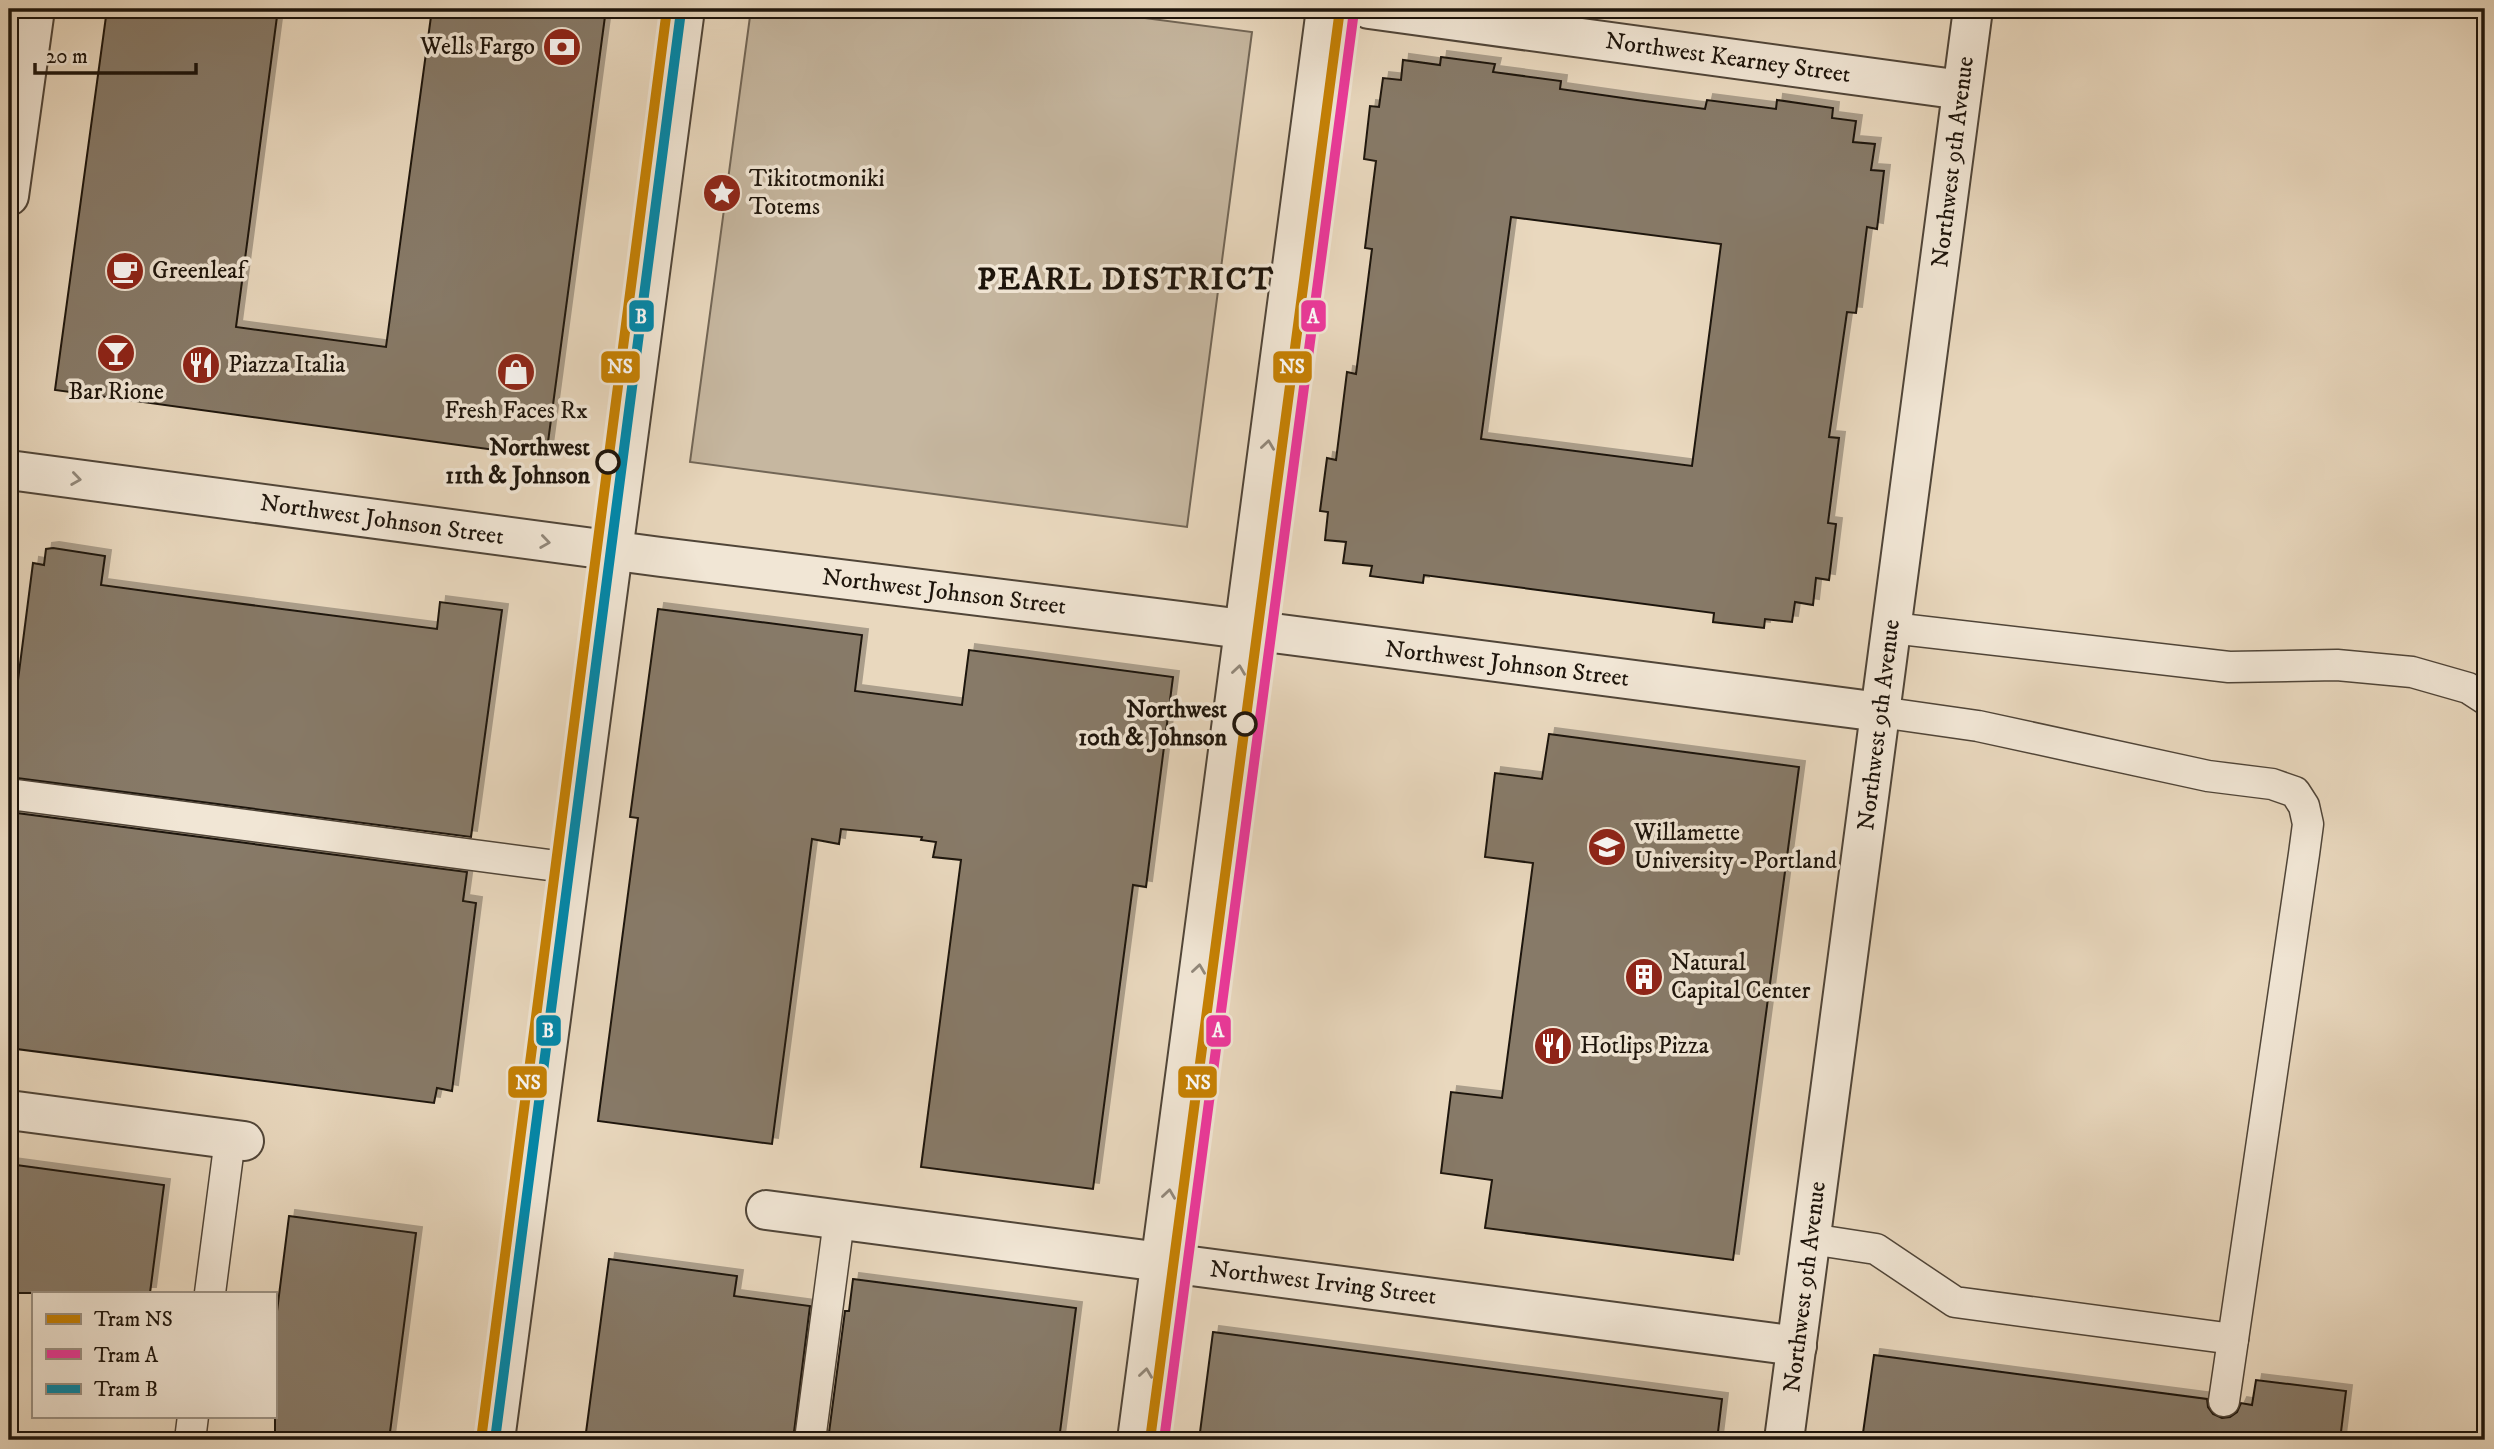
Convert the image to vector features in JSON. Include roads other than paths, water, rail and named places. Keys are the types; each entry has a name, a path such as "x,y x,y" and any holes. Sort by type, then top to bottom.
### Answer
{"street":[{"path":"9,196 35,9"},
{"path":"495,1440 685,9"},
{"path":"1137,1440 1326,9"},
{"name":"Northwest Kearney Street","path":"1369,9 1962,90"},
{"name":"Northwest 9th Avenue","path":"1784,1440 1973,9"},
{"name":"Northwest Johnson Street","path":"9,470 613,551 1880,712"},
{"path":"9,1110 237,1140"},
{"name":"Northwest Irving Street","path":"766,1210 1797,1346"}],"lane":[{"path":"1892,628 2229,667 2337,665 2412,672 2468,688 2485,699"},
{"path":"1880,712 1978,726 2208,776 2273,784 2295,792 2304,806 2308,824 2304,854 2224,1401"},
{"path":"9,794 572,868"},
{"path":"209,1292 237,1140"},
{"path":"810,1440 839,1220"},
{"path":"1811,1239 1876,1249 1955,1302 2233,1339"},
{"path":"190,1440 193,1418"}],"tram line":[{"name":"NS","path":"481,1440 667,9"},
{"name":"NS","path":"1150,1440 1340,9"},
{"name":"B","path":"495,1440 681,11"},
{"name":"A","path":"1164,1440 1354,11"}],"place":[{"name":"Wells Fargo","path":"562,47"},
{"name":"Tikitotmoniki Totems","path":"722,193"},
{"name":"Greenleaf","path":"125,271"},
{"name":"Bar Rione","path":"116,353"},
{"name":"Piazza Italia","path":"201,365"},
{"name":"Fresh Faces Rx","path":"516,372"},
{"name":"Northwest 11th & Johnson","path":"608,462"},
{"name":"Northwest 10th & Johnson","path":"1245,724"},
{"name":"Willamette University - Portland","path":"1607,847"},
{"name":"Natural Capital Center","path":"1644,977"},
{"name":"Hotlips Pizza","path":"1553,1046"}],"district":[{"name":"PEARL DISTRICT","path":"1126,280"}]}
